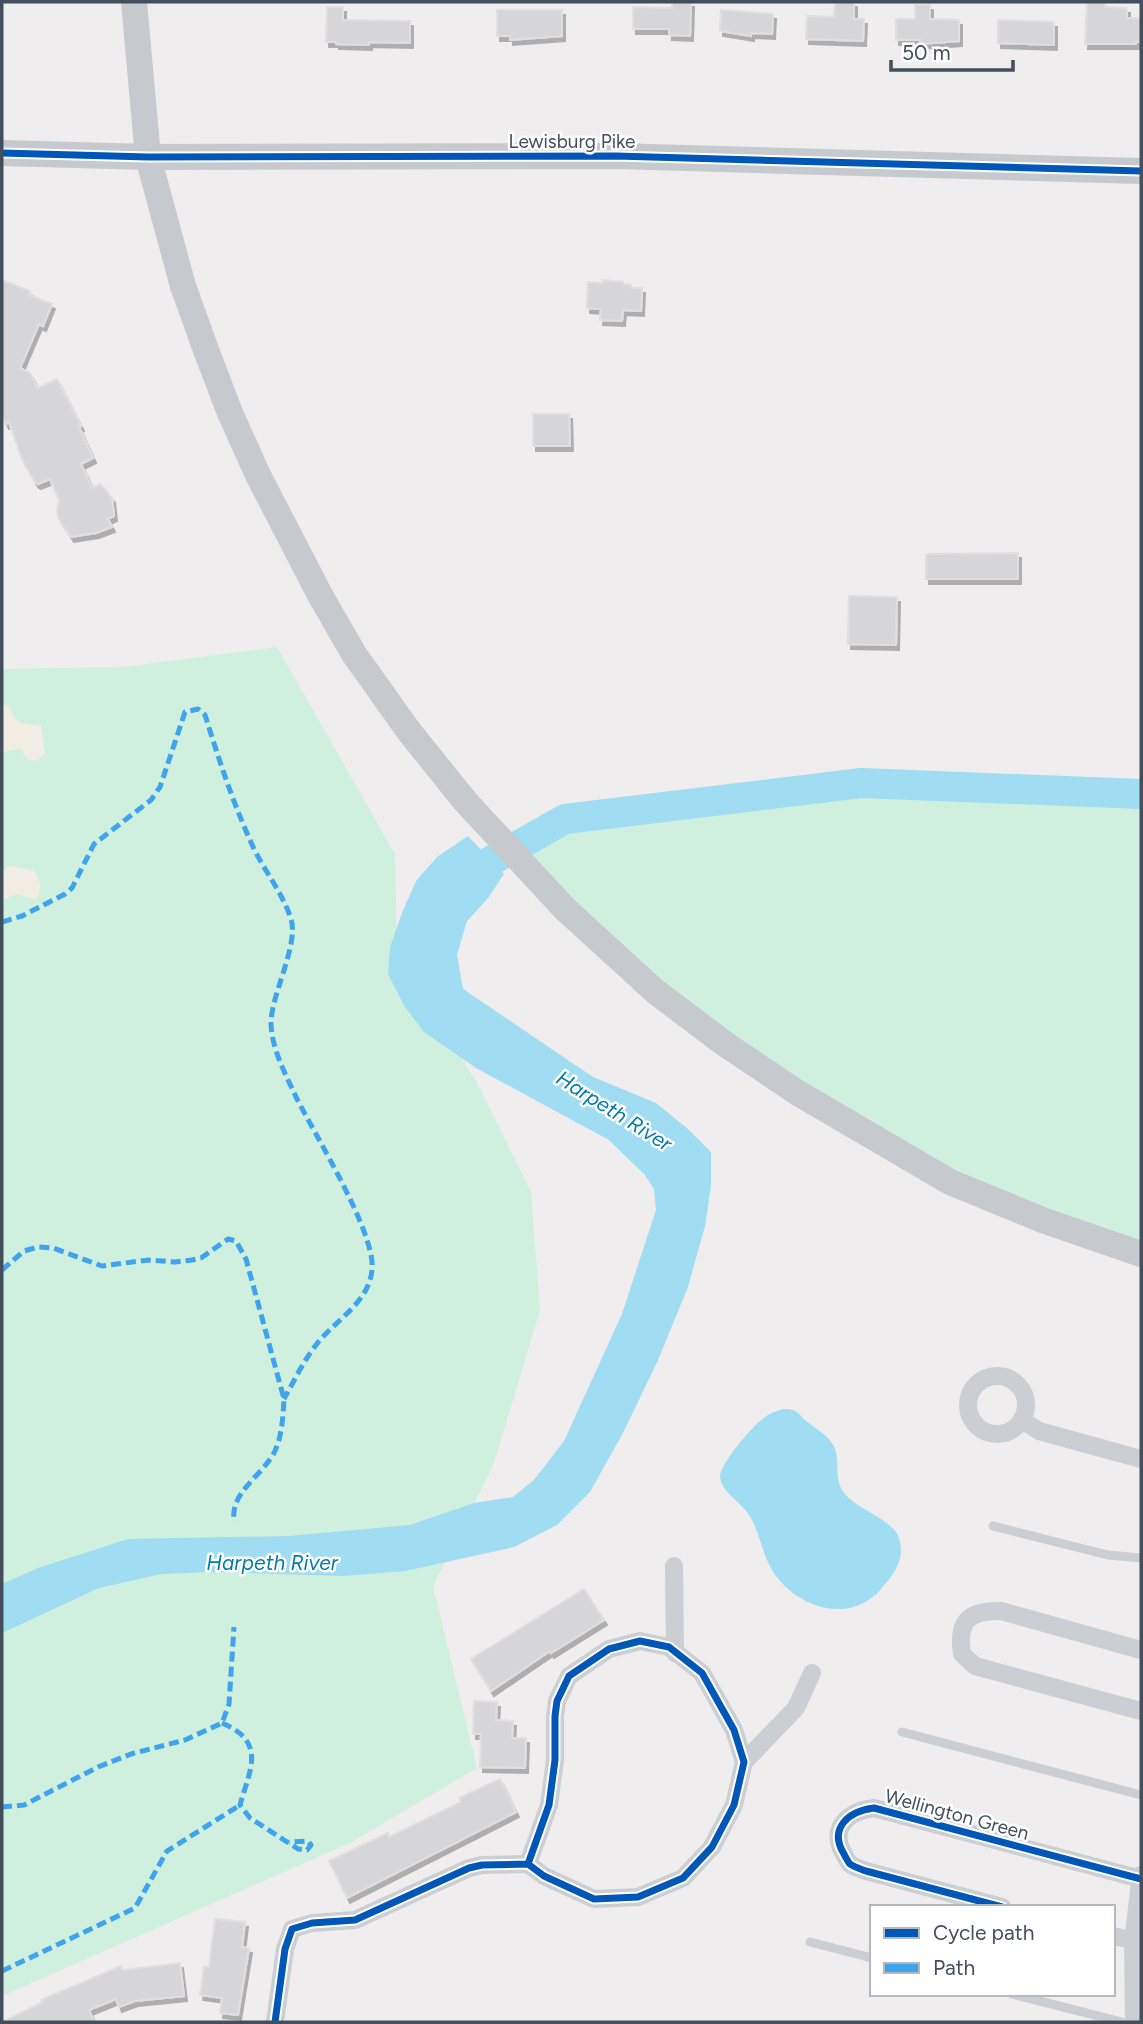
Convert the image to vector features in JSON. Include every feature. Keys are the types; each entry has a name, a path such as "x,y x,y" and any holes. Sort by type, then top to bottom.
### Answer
{"main road":[{"path":"134,2 148,156 183,286 230,413 258,475 354,654 408,730 465,801 565,909 656,992 725,1044 798,1093 950,1182 1045,1221 1141,1254"},
{"name":"Lewisburg Pike","path":"2,153 148,156 616,156 1141,171"}],"street":[{"path":"1023,1420 1040,1431 1141,1459"},
{"path":"674,1566 675,1653"},
{"path":"1141,1650 1002,1612 986,1611 975,1615 964,1622 959,1635 962,1654 975,1666 1141,1712"},
{"path":"275,2022 285,1949 292,1929 312,1923 355,1920 469,1868 482,1866 528,1864 544,1876 594,1899 638,1897 683,1878 712,1847 734,1805 744,1762 734,1730 702,1673 668,1647 640,1641 609,1649 569,1676 557,1701 555,1760 549,1805 528,1864"},
{"path":"744,1762 796,1708 812,1673"},
{"name":"Wellington Green","path":"994,1905 866,1871 849,1863 840,1848 839,1840 845,1819 859,1809 874,1808 1141,1877"},
{"path":"1134,2022 1141,1877"},
{"path":"1115,1936 1137,1942"}],"lane":[{"path":"993,1526 1108,1555 1141,1559"},
{"path":"902,1732 1141,1796"},
{"path":"810,1942 870,1957"},
{"path":"1020,1996 1122,2022"}],"green space":[{"path":"277,647 395,854 397,959 476,1081 531,1192 540,1310 494,1463 433,1586 477,1768 350,1843 2,1996 2,669 124,667"},
{"path":"861,783 1141,794 1141,1254 1045,1221 725,1044 513,853 565,819"}],"sand":[{"path":"2,704 9,706 20,722 41,726 45,753 37,761 27,759 20,749 2,752"},
{"path":"7,867 35,871 40,885 36,899 17,894 2,900 2,877"}],"water":[{"path":"468,836 504,874 488,898 467,921 457,955 463,989 593,1077 656,1103 711,1152 711,1186 705,1226 688,1287 658,1360 624,1431 590,1492 557,1525 514,1547 405,1571 343,1576 212,1572 161,1574 99,1588 2,1633 2,1584 38,1568 128,1539 289,1536 410,1525 474,1503 513,1497 534,1480 564,1441 622,1314 656,1210 654,1189 645,1175 609,1140 476,1068 424,1032 405,1007 388,974 390,947 402,913 416,881 437,857"},
{"path":"783,1409 797,1412 830,1440 836,1454 838,1480 842,1490 856,1504 891,1527 900,1542 899,1562 893,1573 869,1600 855,1606 841,1609 812,1604 786,1587 772,1569 751,1518 721,1482 722,1470 740,1443 763,1419"}],"building":[{"path":"672,2 691,2 690,36 669,35 669,29 633,29 633,7 672,8"},
{"path":"835,2 854,2 854,19 864,19 863,41 806,39 807,16 834,17"},
{"path":"1087,2 1105,2 1105,7 1127,8 1127,18 1141,18 1141,42 1085,44"},
{"path":"915,5 930,5 930,19 959,20 959,41 920,44 920,40 896,40 896,19 915,19"},
{"path":"327,7 343,7 343,20 410,21 410,43 369,42 369,45 326,42"},
{"path":"497,10 562,10 562,36 510,40 510,36 497,36"},
{"path":"721,10 773,14 772,34 751,33 751,36 720,31"},
{"path":"998,20 1054,22 1054,45 998,43"},
{"path":"2,280 30,291 29,295 52,304 43,326 39,324 20,368 30,373 37,388 57,379 81,426 79,427 93,458 81,464 92,488 101,484 112,498 114,516 108,519 112,527 71,537 59,519 57,511 60,502 50,479 38,484 35,482 22,459 9,422 6,424 2,416"},
{"path":"602,280 623,282 631,285 631,288 642,288 641,311 623,310 622,321 600,320 601,309 587,308 588,282 602,283"},
{"path":"533,414 569,414 570,446 533,446"},
{"path":"1018,553 1018,579 926,579 926,554"},
{"path":"849,596 897,597 896,645 848,644"},
{"path":"584,1589 604,1620 551,1653 550,1651 491,1691 471,1659"},
{"path":"474,1701 497,1702 496,1720 513,1721 512,1738 526,1738 525,1768 480,1767 481,1734 473,1734"},
{"path":"500,1779 516,1812 347,1898 329,1861 388,1833 389,1837 461,1802 459,1798"},
{"path":"215,1919 245,1922 242,1947 249,1948 238,2015 220,2013 222,1998 200,1995 204,1967 209,1967"},
{"path":"180,1963 184,1996 135,2001 119,2007 116,1999 89,2010 94,2022 2,2022 43,2002 41,2000 121,1966 122,1970"}],"waterway":[{"name":"Harpeth River","path":"461,882 464,876 565,819 861,783 1141,794"}],"marked path":[{"path":"2,922 22,916 72,888 94,844 151,800 160,787 185,712 198,709 205,715 247,833 291,919 291,942 272,1010 271,1022 276,1051 296,1097 355,1209 371,1254 372,1270 365,1292 316,1345 284,1399"},
{"path":"2,1270 24,1251 38,1247 53,1248 102,1266 148,1260 192,1260 201,1258 228,1239 236,1241 246,1259 284,1399 277,1447 241,1494 234,1511 234,1522"},
{"path":"2,1807 24,1805 98,1767 131,1754 185,1740 222,1723 229,1704 234,1627"},
{"path":"222,1723 245,1739 250,1748 251,1768 240,1805 250,1818 298,1849 307,1850 311,1845 308,1841 289,1842"},
{"path":"2,1971 135,1908 167,1851 240,1805"}],"cycle path":[{"path":"2,153 148,157 616,156 1141,171"},
{"path":"275,2022 285,1949 292,1929 312,1923 355,1920 469,1868 482,1865 528,1864 544,1876 594,1899 638,1897 683,1878 712,1847 734,1805 744,1762 734,1730 702,1673 669,1647 640,1641 609,1649 569,1676 557,1701 555,1760 549,1805 528,1864"},
{"path":"994,1905 853,1866 840,1845 840,1829 849,1817 874,1808 1141,1879"}]}
